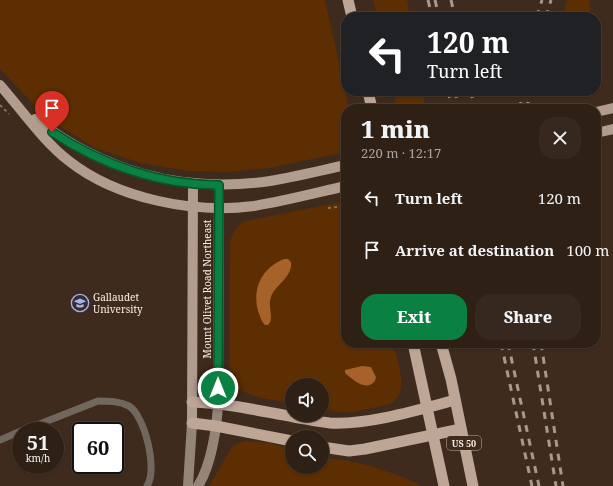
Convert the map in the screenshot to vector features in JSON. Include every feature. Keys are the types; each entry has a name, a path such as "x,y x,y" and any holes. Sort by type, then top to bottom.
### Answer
{"highway":[{"path":"348,0 351,12"},
{"name":"US 50","path":"414,348 444,486"},
{"name":"US 50","path":"442,348 473,486"},
{"path":"192,402 218,403 335,423 364,421 455,400"},
{"path":"192,423 216,426 285,440"},
{"path":"329,448 356,450 374,448 461,429"}],"main road":[{"path":"0,85 45,138 65,158 92,176 136,194 170,203 219,208 254,206 341,187"},
{"path":"601,111 613,108"},
{"path":"21,109 62,139 106,161 136,172 193,184 219,185 265,182 341,166"},
{"path":"601,132 613,130"},
{"name":"Mount Olivet Road Northeast","path":"188,486 192,423 193,184"},
{"name":"Mount Olivet Road Northeast","path":"198,486 201,482 210,454 216,426 218,403 219,185"}],"lane":[{"path":"44,422 98,401 112,401 129,407 139,417 148,445 152,466 150,482 147,486"},
{"path":"0,440 12,435"}],"path":[{"path":"328,208 341,207"}],"shaded area":[{"path":"0,0 325,0 341,73 341,96 346,96 348,104 341,104 341,153 269,168 227,172 189,171 141,163 95,148 47,118 0,69"},
{"path":"373,0 407,0 409,12 376,12"},
{"path":"568,0 589,0 590,12 564,12"},
{"path":"394,96 423,96 424,104 396,104"},
{"path":"341,202 341,348 394,348 401,376 400,392 396,399 390,404 353,412 339,412 329,410 329,378 285,378 285,402 246,393 233,383 229,375 230,243 233,233 239,225 245,221"},
{"path":"284,259 288,259 291,262 291,267 287,277 271,297 271,319 268,325 265,325 256,303 256,294 260,280 270,268"},
{"path":"362,366 371,367 376,377 375,381 371,384 360,384 345,373 345,370"},
{"path":"245,441 269,443 285,447 285,474 329,474 329,459 346,460 394,474 417,483 420,486 209,486 232,447"}],"railway":[{"path":"428,0 431,12"},
{"path":"435,0 438,12"},
{"path":"451,0 454,12"},
{"path":"538,12 542,0"},
{"path":"547,12 551,0"},
{"path":"449,96 451,104"},
{"path":"456,96 458,104"},
{"path":"472,96 473,104"},
{"path":"521,96 521,104"},
{"path":"528,104 529,96"},
{"path":"502,348 532,486"},
{"path":"509,348 539,486"},
{"path":"534,348 556,486"},
{"path":"542,348 563,486"}],"place":[{"name":"Gallaudet University","path":"80,303"}],"route":[{"path":"52,132 89,154 123,168 150,176 193,184 219,185 218,388"}]}
